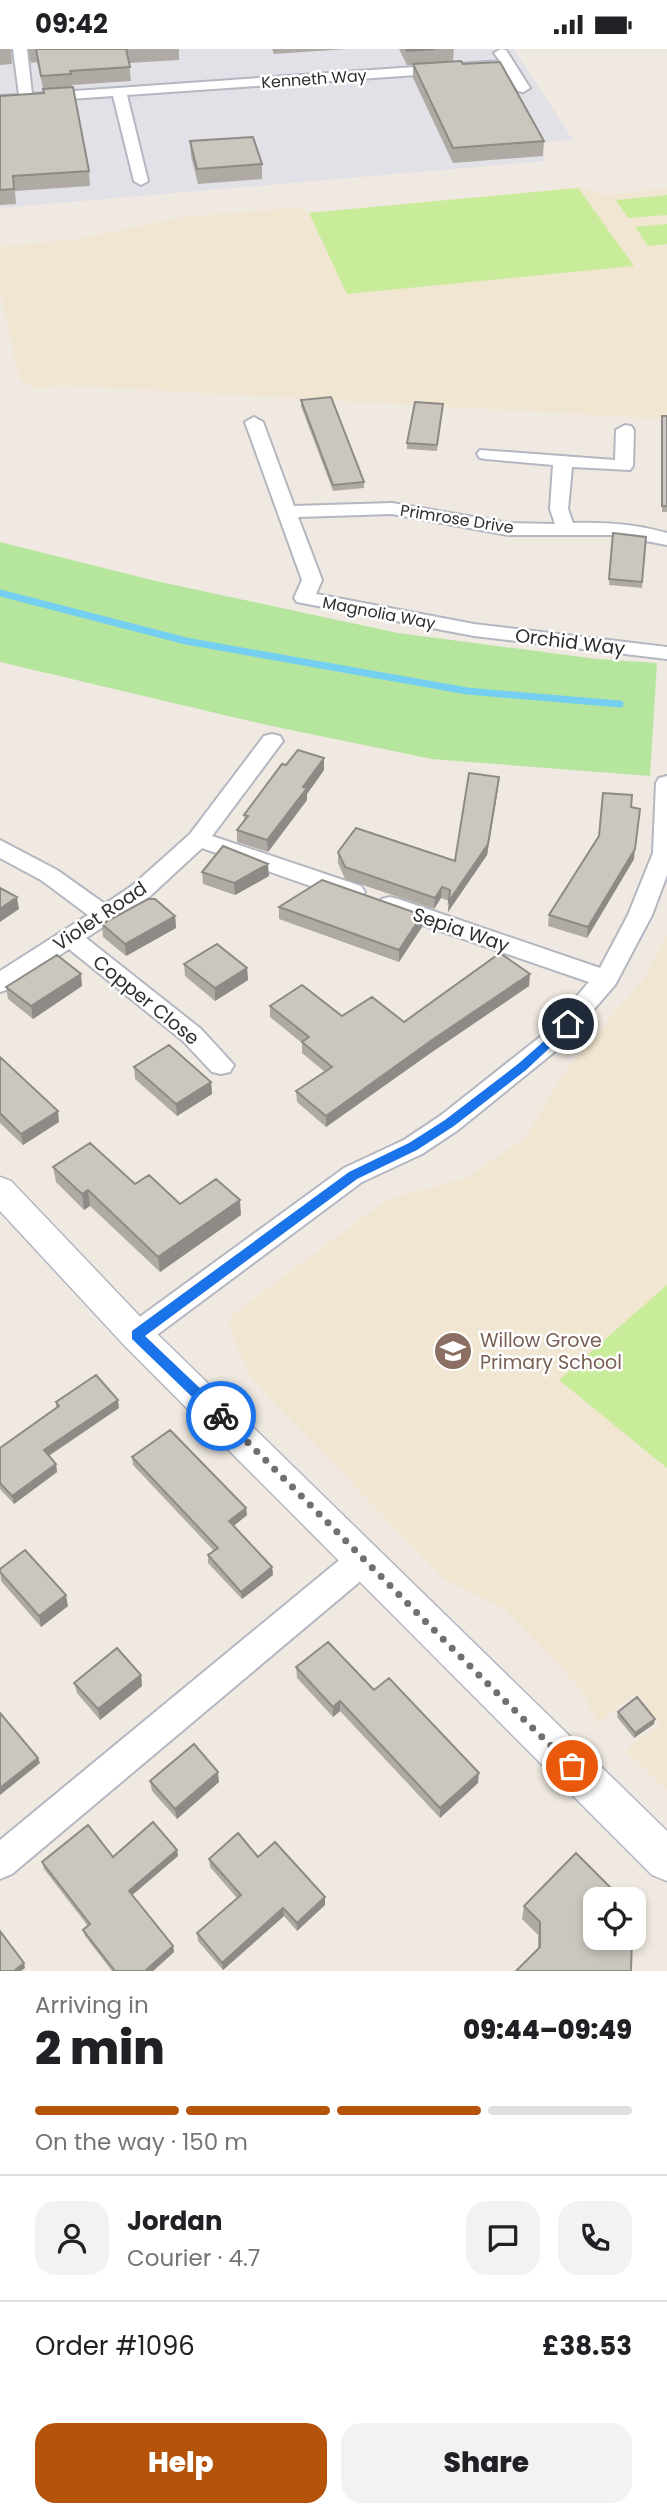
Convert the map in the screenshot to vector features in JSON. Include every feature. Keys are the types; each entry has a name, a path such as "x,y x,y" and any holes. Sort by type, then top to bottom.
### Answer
{"street":[{"path":"20,49 26,99"},
{"path":"498,49 523,88"},
{"name":"Kenneth Way","path":"0,100 508,65"},
{"path":"119,93 141,181"},
{"name":"Magnolia Way","path":"254,422 312,580 304,598 474,630"},
{"path":"486,454 624,466 625,430"},
{"path":"563,460 559,509 566,529"},
{"name":"Primrose Drive","path":"289,512 370,507 409,510 479,525 521,530 635,531 667,539"},
{"name":"Orchid Way","path":"474,630 667,653"},
{"name":"Violet Road","path":"0,983 141,891 198,839 272,741"},
{"path":"136,1335 353,1175 413,1146 449,1123 554,1039 606,979 640,915 664,853 667,783"},
{"name":"Sepia Way","path":"198,839 606,979"},
{"path":"0,848 49,875 104,915"},
{"name":"Copper Close","path":"69,937 192,1035 221,1065"},
{"path":"0,1190 136,1335 365,1558 478,1676 667,1860"},
{"path":"0,1862 365,1558"}],"shaded area":[{"path":"0,49 514,49 573,140 537,143 546,161 0,208"},
{"path":"580,187 603,195 667,188 667,419 59,385 38,389 20,381 0,291 0,247 78,239 183,217 304,207 306,213"},
{"name":"Willow Grove Primary School","path":"667,935 667,1790 625,1750 660,1725 634,1693 598,1724 582,1690 505,1609 444,1579 250,1377 228,1324 233,1314 388,1199 467,1178 527,1136 561,1077 646,975"}],"green space":[{"path":"578,188 634,266 347,294 309,213"},
{"path":"667,195 667,215 628,218 616,200"},
{"path":"667,224 667,244 648,246 635,227"},
{"path":"0,542 156,581 398,633 597,659 657,663 650,776 432,759 262,724 0,662"},
{"path":"667,1285 667,1468 559,1380"}],"building":[{"path":"36,49 126,49 130,67 41,76"},
{"path":"461,61 463,64 500,62 544,141 453,148 413,64"},
{"path":"73,87 89,171 13,176 14,189 0,190 0,96 44,93 43,89"},
{"path":"253,137 262,164 197,169 190,141"},
{"path":"331,397 364,482 333,485 301,400"},
{"path":"415,402 443,404 437,445 407,443"},
{"path":"662,416 667,416 667,506 662,506"},
{"path":"613,533 646,537 642,582 609,579"},
{"path":"298,750 324,758 303,787 307,788 267,840 237,830 248,816 244,815 282,764 286,765"},
{"path":"469,773 499,777 488,844 449,901 450,890 442,887 435,898 345,867 338,852 356,828 455,861"},
{"path":"603,793 632,795 631,807 640,809 635,849 588,927 549,915 599,836"},
{"path":"223,846 268,864 234,883 202,872"},
{"path":"322,880 422,915 399,950 279,907"},
{"path":"0,888 17,897 0,909"},
{"path":"148,899 155,899 175,916 125,944 102,924"},
{"path":"217,944 247,968 215,988 184,964"},
{"path":"500,953 530,974 326,1116 296,1091 332,1067 302,1042 309,1037 270,1006 302,985 342,1016 372,997 404,1022"},
{"path":"57,955 81,974 31,1006 6,987"},
{"path":"169,1045 211,1082 176,1104 134,1067"},
{"path":"0,1057 58,1111 21,1134 0,1113"},
{"path":"90,1143 135,1184 149,1175 180,1204 216,1179 240,1200 158,1257 88,1190 82,1194 53,1167"},
{"path":"96,1375 118,1400 44,1450 56,1464 12,1496 0,1483 0,1448 59,1406 56,1402"},
{"path":"170,1430 246,1508 229,1521 272,1567 241,1592 208,1555 218,1548 132,1457"},
{"path":"25,1550 66,1595 39,1616 0,1572 0,1569"},
{"path":"328,1642 374,1690 389,1678 479,1773 440,1808 340,1701 333,1707 296,1667"},
{"path":"117,1648 141,1675 98,1709 74,1683"},
{"path":"637,1697 655,1719 635,1733 618,1712"},
{"path":"0,1713 38,1758 0,1788"},
{"path":"194,1744 218,1772 175,1809 150,1781"},
{"path":"153,1822 177,1850 129,1891 173,1946 145,1971 115,1971 83,1930 90,1924 42,1862 88,1825 113,1857"},
{"path":"238,1833 258,1857 275,1842 325,1897 297,1923 283,1908 222,1963 197,1933 241,1895 209,1859"},
{"path":"576,1853 610,1887 583,1887 583,1950 632,1950 631,1971 516,1971 540,1947 540,1922 524,1906"},
{"path":"0,1931 24,1963 14,1971 0,1971"}],"waterway":[{"path":"0,593 186,641 467,691 620,704"}],"way so far":[{"path":"221,1416 393,1587 478,1676 572,1766"}],"place":[{"name":"Willow Grove Primary School","path":"453,1351"}],"route":[{"path":"221,1416 136,1335 353,1175 413,1146 449,1123 522,1067 568,1024"}]}
